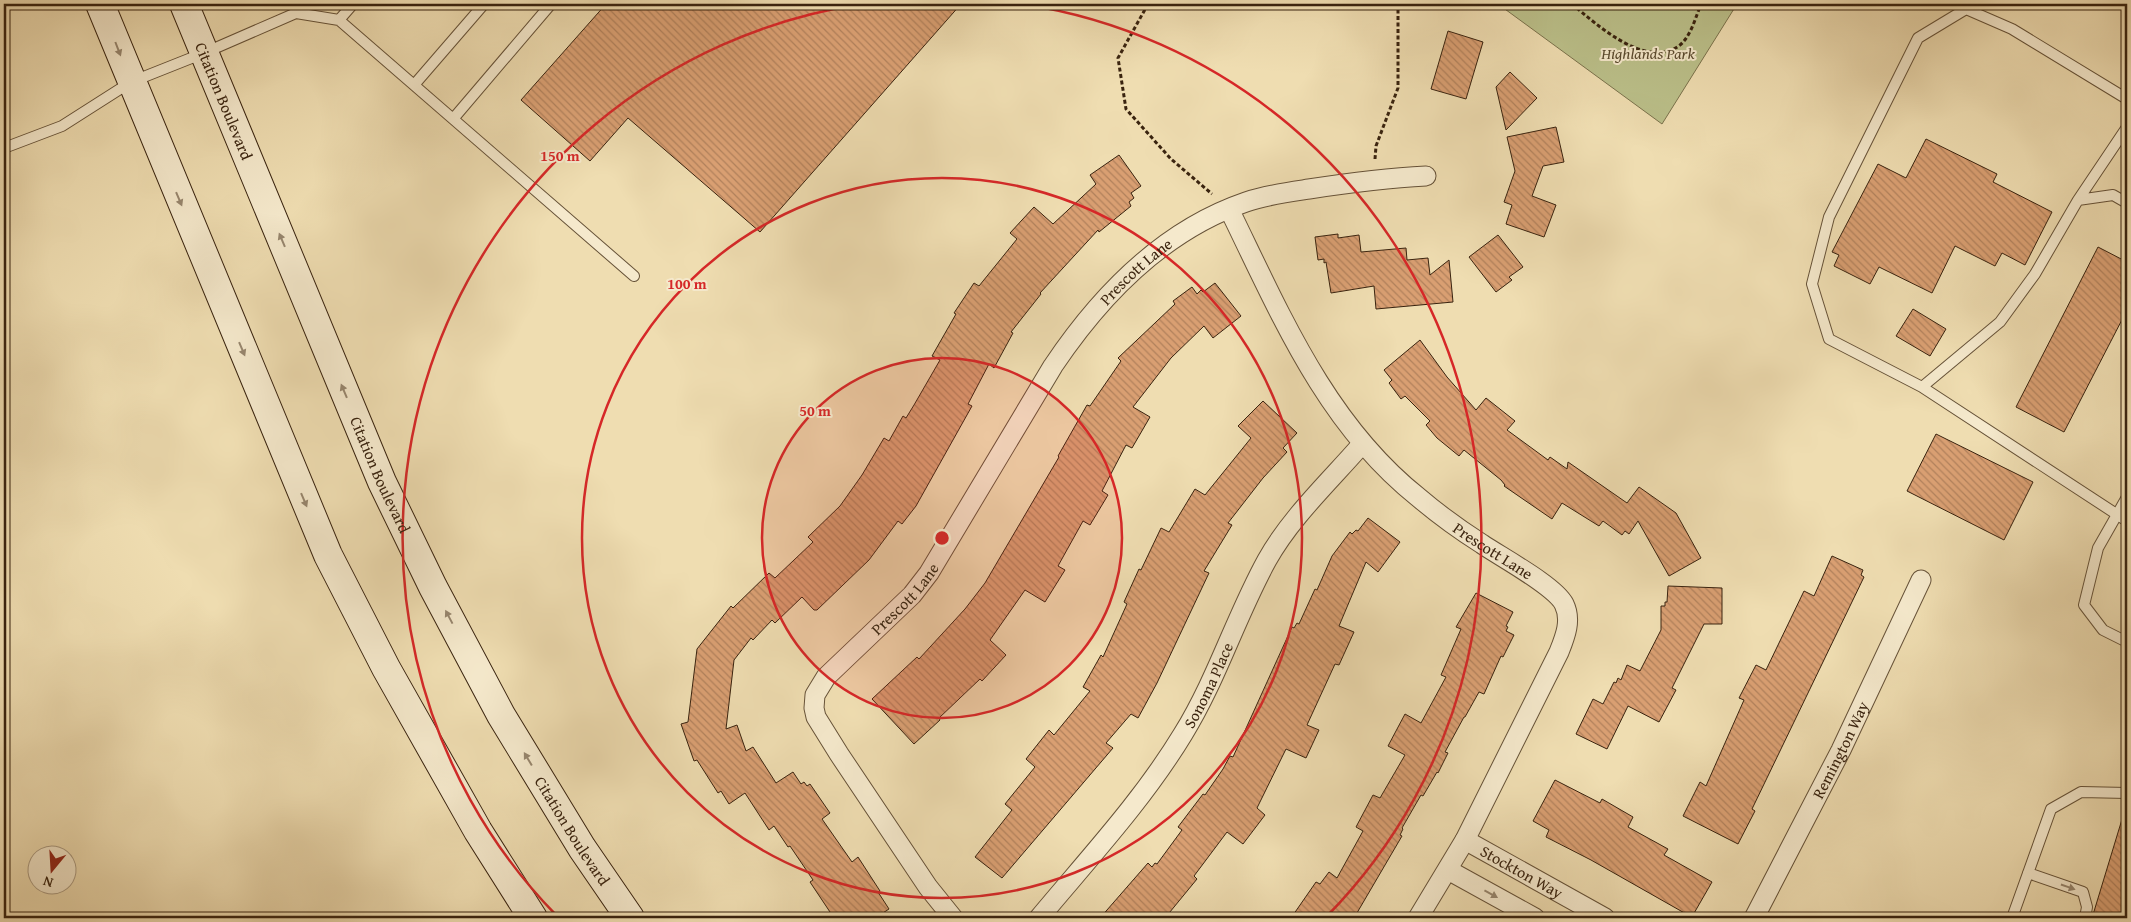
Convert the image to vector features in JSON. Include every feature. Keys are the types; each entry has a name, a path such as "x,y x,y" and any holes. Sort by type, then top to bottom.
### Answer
{"main road":[{"path":"100,4 130,82 328,555 391,677 478,831 533,918"},
{"name":"Citation Boulevard","path":"184,4 382,482 433,587 501,715 582,848 630,918"}],"street":[{"name":"Prescott Lane","path":"954,918 928,887 816,717 814,708 815,695 826,677 912,595 929,574 1052,366 1073,336 1108,295 1146,260 1183,232 1247,201 1373,179 1426,176"},
{"name":"Prescott Lane","path":"1229,209 1310,370 1337,413 1362,444 1389,473 1418,498 1480,543 1550,589 1564,604 1568,616 1566,631 1559,652 1465,840 1418,918"},
{"name":"Sonoma Place","path":"1039,918 1159,773 1185,732 1214,675 1267,560 1288,528 1362,444"},
{"name":"Remington Way","path":"1754,918 1841,750 1921,580"},
{"name":"Stockton Way","path":"1465,840 1605,918"},
{"path":"1448,870 1534,918"}],"lane":[{"path":"339,20 353,4"},
{"path":"414,86 484,4"},
{"path":"453,119 551,4"},
{"path":"2127,99 2012,29 1966,9 1918,38 1829,217 1812,284 1829,339 1922,387 2127,521"},
{"path":"4,148 62,126 130,82 204,53 296,13 339,20 634,276"},
{"path":"1922,387 2000,322 2035,274 2078,200 2127,127"},
{"path":"2078,200 2113,195 2127,202"},
{"path":"2127,497 2098,548 2084,606 2103,630 2127,642"},
{"path":"2012,918 2051,809 2081,792 2127,794"},
{"path":"2028,873 2083,892 2087,907 2085,918"}],"path":[{"path":"1148,4 1118,58 1126,110 1171,159 1229,209"},
{"path":"1373,179 1376,146 1398,88 1398,4"},
{"path":"1572,4 1602,29 1623,42 1646,52 1668,52 1681,45 1701,4"}],"green space":[{"name":"Highlands Park","path":"1498,4 1737,4 1662,124"}],"building":[{"path":"606,4 961,4 760,232 628,118 590,161 521,100"},
{"path":"1448,31 1483,42 1466,99 1431,89"},
{"path":"1510,72 1537,98 1506,130 1496,87"},
{"path":"1556,127 1564,162 1543,166 1532,196 1556,205 1544,237 1506,224 1512,205 1504,202 1515,171 1507,137"},
{"path":"1926,139 1997,174 1993,182 2052,212 2025,265 2002,253 1995,266 1955,246 1932,293 1879,267 1870,284 1834,266 1839,255 1832,252 1878,164 1906,178"},
{"path":"1119,155 1141,186 1131,193 1134,198 1129,202 1131,206 1099,232 1098,230 1040,293 1011,332 1013,333 994,368 989,364 968,404 972,406 916,506 902,524 898,521 869,560 817,610 814,610 802,597 775,623 772,620 753,640 751,638 734,660 726,729 737,725 746,751 753,747 776,783 793,772 801,784 804,782 807,786 810,784 830,813 822,819 852,862 858,857 889,909 875,918 834,918 810,882 813,880 790,846 788,847 774,826 769,830 745,793 729,804 721,791 718,793 697,760 694,761 681,724 688,722 697,649 731,606 733,608 769,573 775,578 813,542 808,537 840,506 862,475 884,438 889,441 903,416 906,418 940,360 932,356 956,314 954,313 974,283 979,286 1017,239 1010,233 1034,207 1053,224 1096,184 1090,175"},
{"path":"1338,234 1338,238 1359,235 1361,252 1406,248 1407,260 1428,258 1430,275 1449,260 1453,302 1376,309 1374,286 1331,293 1326,262 1324,263 1324,259 1318,260 1315,237"},
{"path":"1498,235 1523,267 1509,277 1512,280 1496,292 1469,257"},
{"path":"2098,247 2127,262 2127,310 2064,432 2016,407"},
{"path":"1215,283 1241,316 1213,338 1204,326 1171,358 1133,407 1150,417 1132,448 1126,445 1102,491 1108,495 1090,525 1083,521 1058,566 1065,570 1045,602 1025,590 990,640 1006,655 982,681 980,679 914,744 872,699 917,657 919,659 965,609 985,583 1059,457 1087,405 1090,406 1121,361 1118,358 1175,304 1173,301 1192,287 1197,294"},
{"path":"1913,309 1946,329 1930,356 1896,336"},
{"path":"1420,340 1447,377 1476,410 1486,398 1515,421 1507,430 1548,460 1550,457 1567,469 1568,462 1627,503 1639,487 1676,513 1701,558 1669,576 1638,521 1629,534 1625,531 1622,535 1603,521 1599,526 1562,503 1552,519 1504,486 1501,480 1464,450 1459,456 1437,438 1426,425 1430,421 1405,396 1401,399 1389,383 1392,380 1384,370"},
{"path":"1263,401 1297,433 1283,448 1287,452 1263,478 1228,523 1232,525 1204,571 1209,573 1157,683 1138,718 1131,714 1106,743 1113,748 1002,878 975,857 1012,810 1005,804 1035,767 1026,759 1049,730 1054,735 1090,691 1083,687 1101,655 1103,657 1127,604 1124,602 1161,528 1169,532 1195,489 1205,495 1251,438 1238,426"},
{"path":"1936,434 2033,482 2004,540 1907,491"},
{"path":"1368,518 1400,542 1378,572 1366,562 1339,626 1354,632 1339,665 1335,664 1307,725 1319,730 1306,758 1286,749 1257,808 1265,815 1243,844 1227,832 1194,876 1197,879 1165,918 1100,918 1148,863 1152,867 1155,863 1157,864 1182,830 1178,827 1203,794 1205,795 1230,756 1233,757 1292,627 1294,628 1297,623 1299,624 1332,556 1350,532 1352,534 1356,530 1358,531"},
{"path":"1832,556 1863,570 1861,575 1864,577 1752,809 1755,811 1738,844 1683,816 1700,782 1706,786 1744,700 1739,698 1756,665 1766,670 1804,591 1814,596"},
{"path":"1668,586 1722,588 1722,624 1704,624 1672,688 1676,690 1659,722 1628,706 1607,749 1576,734 1593,699 1603,704 1614,682 1616,683 1618,678 1621,680 1627,665 1640,671 1661,630 1661,606 1665,606 1665,602 1667,602"},
{"path":"1476,593 1513,612 1506,626 1508,627 1506,631 1514,635 1503,657 1501,656 1484,694 1479,692 1464,717 1445,752 1448,753 1438,773 1423,796 1421,795 1402,828 1400,835 1402,836 1354,918 1291,918 1316,882 1320,884 1329,872 1337,878 1363,831 1356,827 1373,795 1380,798 1405,755 1388,746 1405,714 1421,723 1446,677 1441,675 1461,629 1456,627"},
{"path":"1555,780 1600,803 1602,799 1633,817 1628,827 1668,849 1664,855 1712,882 1693,915 1690,912 1688,915 1591,860 1546,837 1549,830 1533,821"},
{"path":"2123,816 2127,816 2127,918 2092,918"}]}
